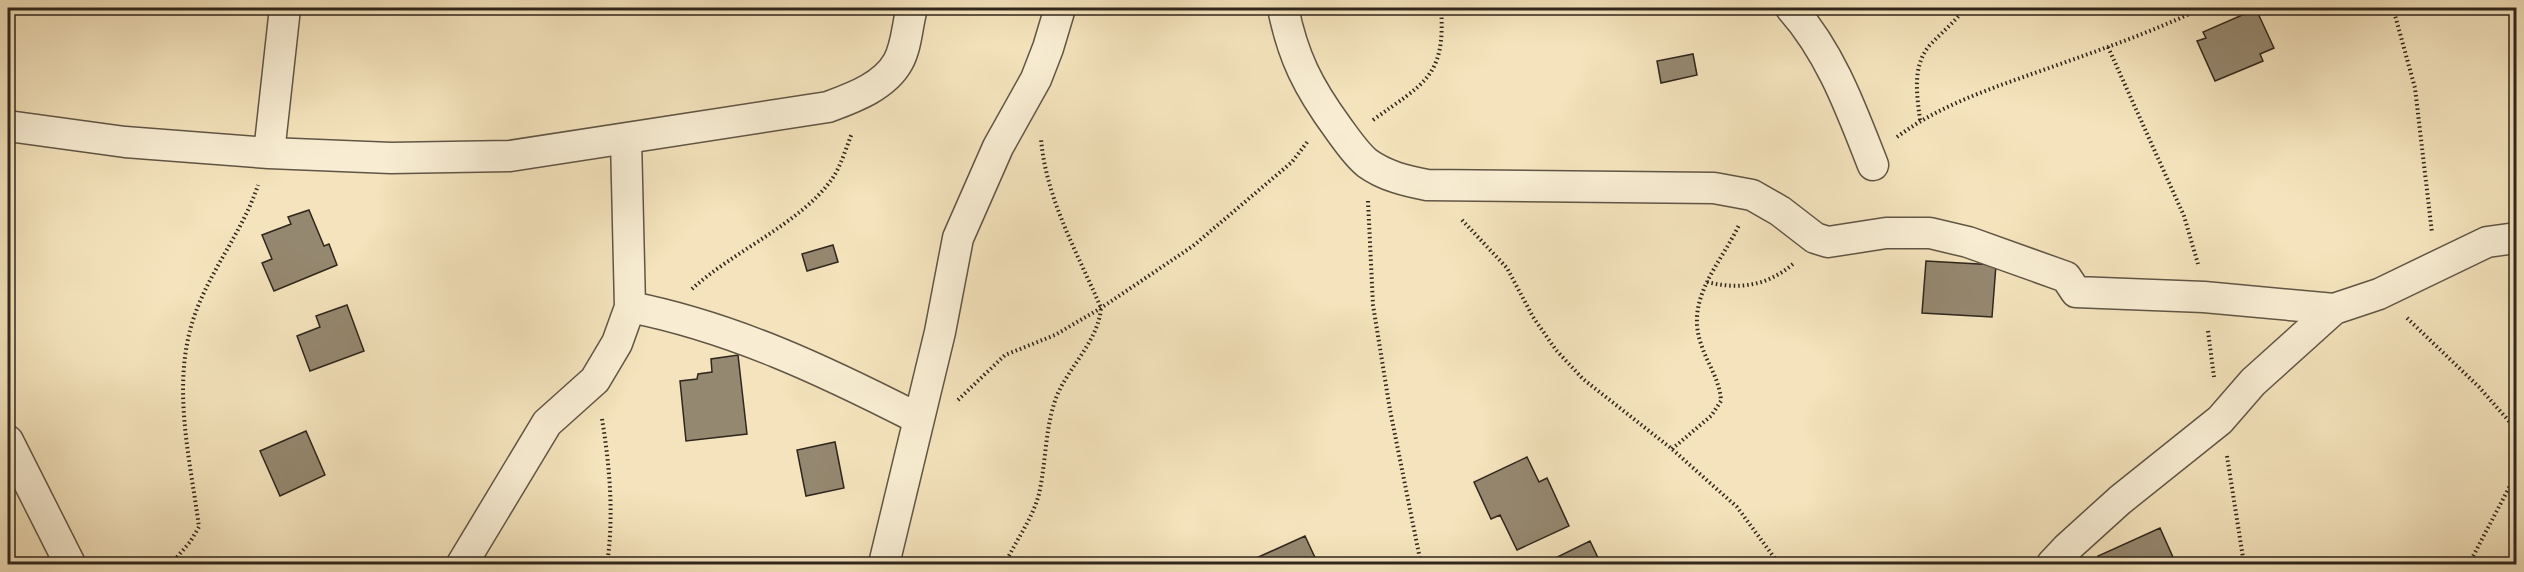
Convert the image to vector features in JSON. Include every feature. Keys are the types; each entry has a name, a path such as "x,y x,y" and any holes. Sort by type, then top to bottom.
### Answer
{"street":[{"path":"269,153 285,8"},
{"path":"8,126 125,142 269,153 391,158 510,156 828,107 874,87 897,63 912,8"},
{"path":"884,564 940,332 957,238 998,147 1036,79 1048,48 1057,8"},
{"path":"1283,8 1288,34 1303,75 1347,140 1367,163 1398,179 1427,185 1714,188 1752,195 1780,211 1815,238 1828,242 1886,233 1930,233 1968,242 2066,277 2076,292 2204,297 2280,306 2334,309 2379,294 2487,242 2517,238"},
{"path":"1791,8 1813,33 1842,86 1873,165"},
{"path":"462,564 547,423 595,380 617,343 630,308 626,139"},
{"path":"630,308 664,314 777,352 830,373 916,428"},
{"path":"2052,564 2120,500 2220,420 2253,382 2334,309"},
{"path":"8,441 70,564"}],"path":[{"path":"1347,140 1423,83 1437,65 1441,8"},
{"path":"1920,120 1917,90 1920,63 1928,48 1965,8"},
{"path":"1873,165 1896,138 1920,120 1994,88 2108,47 2202,8"},
{"path":"2392,8 2417,98 2435,267"},
{"path":"2108,47 2184,216 2193,244 2204,297 2220,420 2244,564"},
{"path":"664,314 708,274 793,216 818,195 833,178 874,87"},
{"path":"916,428 960,399 1005,355 1055,334 1101,308 1193,246 1292,162 1310,138 1325,110"},
{"path":"1005,564 1030,520 1038,495 1056,398 1065,378 1097,327 1101,308 1052,191 1046,171 1040,130"},
{"path":"171,564 190,542 199,526 183,407 183,365 194,316 251,207 269,153"},
{"path":"1367,163 1373,305 1390,410 1421,564"},
{"path":"1427,185 1497,256 1533,317 1556,350 1576,372 1672,449 1737,507 1779,564"},
{"path":"1672,449 1711,416 1721,400 1719,386 1696,332 1697,303 1752,195"},
{"path":"1707,282 1740,288 1757,283 1790,267 1804,254 1815,238"},
{"path":"2379,294 2422,330 2515,427 2513,480 2469,564"},
{"path":"595,380 607,449 612,532 607,564"}],"building":[{"path":"2256,9 2274,48 2260,54 2263,61 2215,81 2197,41 2206,38 2203,32"},
{"path":"1693,54 1697,75 1661,83 1657,61"},
{"path":"309,210 324,246 329,244 337,265 274,291 262,263 272,259 262,235 291,224 288,217"},
{"path":"833,245 838,262 807,271 802,254"},
{"path":"1926,261 1996,265 1992,317 1922,313"},
{"path":"347,305 364,351 310,371 297,336 320,327 316,316"},
{"path":"738,355 747,434 686,441 680,381 697,379 698,374 712,372 711,359"},
{"path":"306,431 325,475 280,496 260,451"},
{"path":"835,442 844,488 806,496 797,450"},
{"path":"1527,457 1539,482 1547,478 1569,526 1517,550 1500,515 1491,519 1474,482"},
{"path":"2160,528 2176,564 2102,564 2098,556"},
{"path":"1305,536 1318,564 1243,564"},
{"path":"1590,541 1601,564 1548,564 1547,562"}]}
